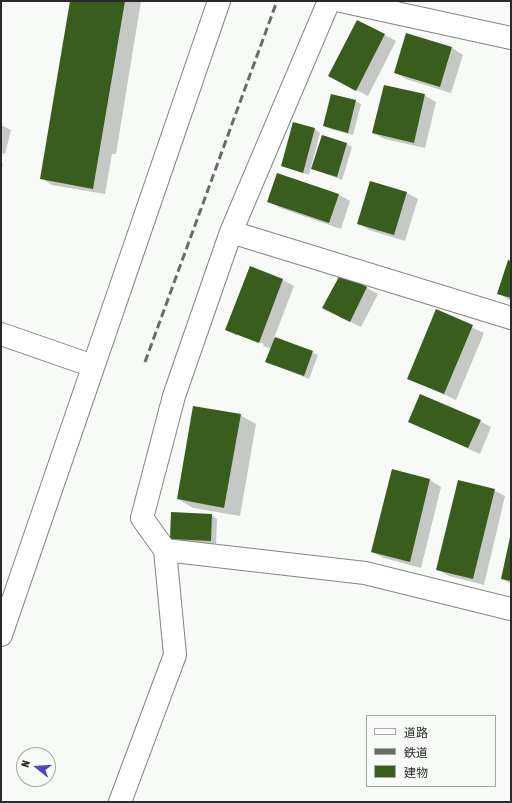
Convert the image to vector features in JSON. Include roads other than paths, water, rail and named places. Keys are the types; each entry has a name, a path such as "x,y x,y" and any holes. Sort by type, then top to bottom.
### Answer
{"street":[{"path":"1,635 219,1"},
{"path":"120,802 175,655 164,550 142,518 174,396 231,232 329,1"},
{"path":"342,1 511,38"},
{"path":"231,232 511,318"},
{"path":"1,334 93,366"},
{"path":"164,550 364,573 511,609"}],"railway":[{"path":"145,362 277,1"}]}
